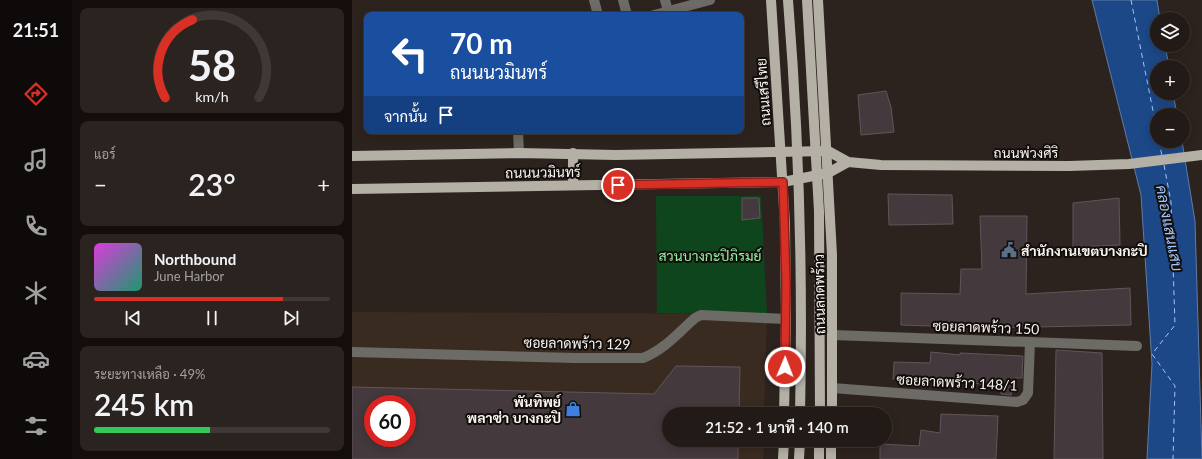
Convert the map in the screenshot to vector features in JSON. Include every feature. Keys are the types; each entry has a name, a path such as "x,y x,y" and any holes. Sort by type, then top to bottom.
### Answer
{"main road":[{"name":"ถนนเสรีไทย","path":"771,0 783,182"},
{"path":"788,0 794,80 801,271 800,407"},
{"path":"808,0 819,211 820,407"},
{"path":"818,0 828,151 828,173"},
{"path":"781,152 828,151"},
{"name":"ถนนพ่วงศิริ","path":"828,151 848,162 881,165 1061,166 1132,163 1199,155"},
{"name":"ถนนนวมินทร์","path":"352,156 518,152 616,155 781,152"},
{"path":"573,153 573,185"},
{"path":"784,407 786,319 783,182 828,173 848,162"},
{"name":"ถนนลาดพร้าว","path":"828,173 832,255 832,407"},
{"name":"ถนนนวมินทร์","path":"352,189 783,182"},
{"path":"783,459 784,447"},
{"path":"799,459 800,447"},
{"path":"819,459 820,447"},
{"path":"831,447 831,459"}],"street":[{"path":"594,0 597,12"},
{"path":"623,0 627,12"},
{"path":"665,0 668,11"},
{"path":"664,12 710,0"},
{"path":"518,134 518,152"},
{"name":"ซอยลาดพร้าว 129","path":"352,352 575,358 643,358 658,351 695,318 701,315 786,319"},
{"name":"ซอยลาดพร้าว 150","path":"833,335 1137,346"},
{"name":"ซอยลาดพร้าว 148/1","path":"832,388 1017,402 1023,400 1028,393 1030,343"}],"shaded area":[{"path":"352,312 767,314 764,407 662,407 662,447 764,447 763,459 352,459"}],"green space":[{"name":"สวนบางกะปิภิรมย์","path":"656,196 761,196 767,314 657,313"}],"water":[{"name":"คลองแสนแสบ","path":"1092,0 1157,0 1159,12 1150,12 1150,52 1166,52 1168,60 1150,60 1150,100 1174,100 1176,108 1150,108 1150,148 1183,148 1195,221 1202,459 1147,459 1152,364 1141,195"}],"building":[{"path":"886,91 891,107 894,132 861,135 858,95"},
{"path":"888,194 952,195 953,224 889,225"},
{"path":"742,198 759,198 760,218 742,220"},
{"path":"1119,198 1120,245 1073,247 1073,203"},
{"path":"980,216 1027,216 1026,294 1130,288 1131,325 988,328 901,325 901,293 960,294 961,269 982,269"},
{"path":"1056,350 1102,353 1103,459 1054,459"},
{"path":"931,352 960,355 960,353 1023,356 1022,378 1015,378 1011,395 1001,394 1002,385 893,379 894,362 930,363"},
{"name":"พันทิพย์ พลาซ่า บางกะปิ","path":"676,366 740,367 739,407 662,407 662,447 738,447 738,459 352,459 352,387 654,394"},
{"path":"941,414 998,416 996,459 880,459 880,447 892,447 892,445 919,446 921,430 940,433"}],"ferry route":[{"path":"1131,0 1152,108"},
{"path":"1160,148 1162,156"},
{"path":"1164,165 1171,202 1175,325 1152,354 1175,386 1173,459"}],"place":[{"name":"สำนักงานเขตบางกะปิ","path":"1009,250"},
{"name":"พันทิพย์ พลาซ่า บางกะปิ","path":"573,409"}],"route":[{"path":"618,185 783,182 786,283 785,367"}]}
